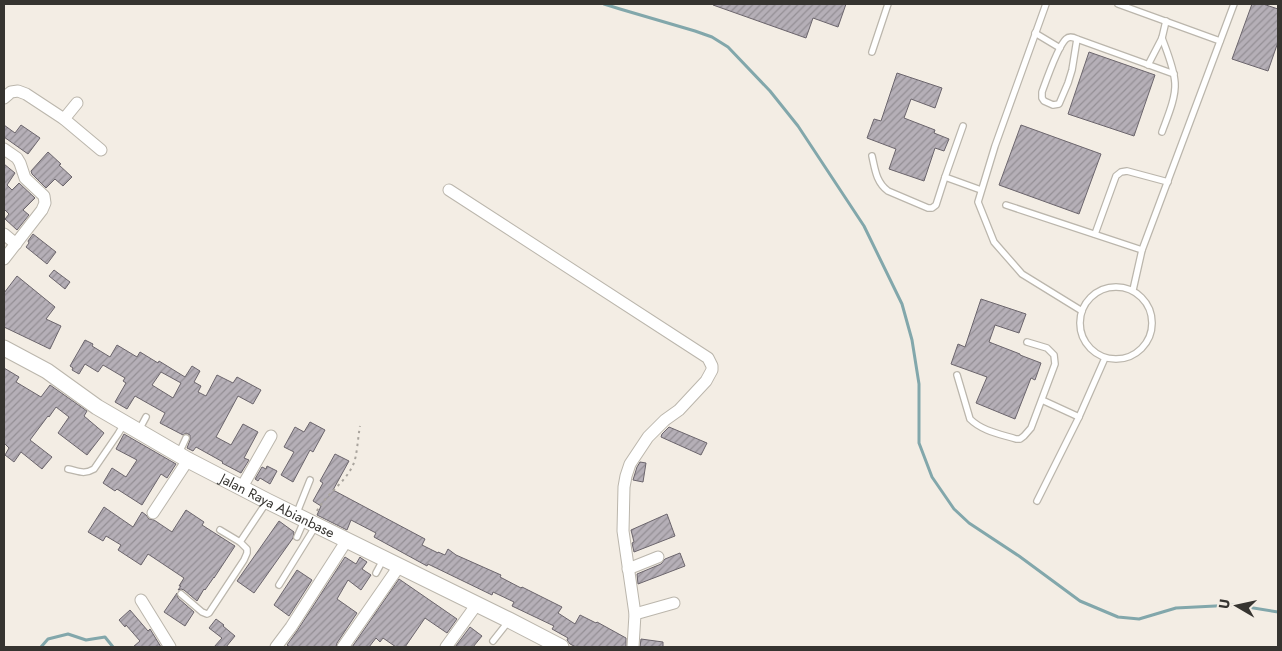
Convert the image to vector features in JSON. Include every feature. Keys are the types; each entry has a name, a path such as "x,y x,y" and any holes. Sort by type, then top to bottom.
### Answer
{"main road":[{"name":"Jalan Raya Abianbase","path":"4,348 47,371 97,407 183,457 267,501 509,620 552,645"}],"street":[{"path":"4,98 11,92 26,94 64,119 101,150"},
{"path":"64,119 76,103"},
{"path":"4,149 17,158 24,178 44,196 45,200 42,210 4,259"},
{"path":"450,190 708,358 712,366 706,381 679,410 665,420 648,437 630,464 626,476 623,531 635,614 633,647"},
{"path":"4,234 16,244"},
{"path":"242,487 271,436"},
{"path":"153,514 183,457"},
{"path":"276,647 347,540"},
{"path":"628,569 658,557"},
{"path":"343,647 400,566"},
{"path":"141,600 170,647"},
{"path":"635,614 674,602"},
{"path":"446,647 477,604"}],"lane":[{"path":"872,52 888,4"},
{"path":"1046,4 995,146 978,202 994,242 1022,274 1082,311"},
{"path":"1118,4 1220,41"},
{"path":"1133,290 1142,250 1234,4"},
{"path":"1148,64 1162,38 1166,21"},
{"path":"1035,33 1060,48"},
{"path":"1077,39 1072,70 1059,104 1053,105 1044,101 1042,92 1060,48 1067,38 1073,37 1174,74"},
{"path":"1162,38 1174,74 1175,92 1162,132"},
{"path":"872,156 878,181 882,187 928,208 932,208 936,205 962,126"},
{"path":"1095,234 1116,176 1127,171 1168,182"},
{"path":"945,177 981,190"},
{"path":"1006,205 1142,250"},
{"path":"1112,286 1133,290 1148,305 1153,326 1145,346 1126,358 1105,358 1089,348 1080,330 1082,311 1094,294 1112,286"},
{"path":"957,375 970,419 975,424 984,428 1020,439 1031,428 1055,364 1054,355 1047,348 1028,342"},
{"path":"1037,501 1079,417 1105,358"},
{"path":"1042,400 1079,417"},
{"path":"138,432 146,418"},
{"path":"68,469 88,473 94,469 124,424"},
{"path":"183,457 186,438"},
{"path":"279,585 307,520 310,480"},
{"path":"240,542 267,501"},
{"path":"297,537 307,520"},
{"path":"181,594 202,612 208,614 244,560 247,549 240,542 220,530"},
{"path":"376,573 385,558"},
{"path":"493,641 509,620"}],"path":[{"path":"307,520 330,492 341,483 354,465 360,426"}],"building":[{"path":"713,4 846,4 838,27 813,18 806,38"},
{"path":"1252,4 1263,4 1278,9 1278,42 1268,71 1232,59"},
{"path":"1089,52 1155,75 1134,136 1068,114"},
{"path":"897,73 942,88 935,108 911,99 904,118 935,130 934,133 949,139 944,151 935,148 924,181 889,169 896,149 867,138 874,119 881,121"},
{"path":"4,125 15,133 21,125 40,138 28,154 4,137"},
{"path":"1021,125 1101,154 1079,214 999,185"},
{"path":"48,152 72,177 63,186 55,179 46,188 32,174 31,171"},
{"path":"4,164 15,173 7,185 12,190 19,183 35,198 23,210 29,215 17,230 5,219 9,214 4,209"},
{"path":"33,234 56,252 47,264 26,247"},
{"path":"54,270 70,282 65,289 49,276"},
{"path":"17,276 55,307 46,319 61,326 50,349 4,327 4,293"},
{"path":"981,299 1026,314 1019,333 995,325 989,342 1041,363 1035,380 1031,378 1015,419 976,403 987,377 951,364 958,344 965,347"},
{"path":"85,340 110,357 117,345 137,357 140,352 185,377 192,366 200,371 194,382 201,386 198,392 206,396 217,375 233,383 237,377 261,390 253,404 238,396 216,437 231,445 243,424 258,432 244,458 249,460 241,473 196,447 193,451 187,448 190,435 186,433 183,435 160,423 165,413 135,396 127,409 115,402 126,383 123,381 125,378 103,365 98,372 85,364 79,374 72,370 73,368 70,366","holes":["161,372 181,383 173,398 152,385"]},
{"path":"4,368 19,377 16,382 41,397 50,385 87,411 84,416 104,433 87,455 58,433 69,417 56,407 30,440 52,457 42,469 21,452 14,462 5,455 9,448 4,443"},
{"path":"310,422 325,430 313,452 310,450 293,482 281,475 294,452 284,447 295,427 304,432"},
{"path":"669,427 707,443 701,455 661,437"},
{"path":"124,434 176,464 167,478 161,474 142,505 117,489 115,491 103,483 112,468 126,477 137,460 116,449"},
{"path":"335,454 349,461 333,490 425,539 422,545 445,555 448,549 456,555 501,575 500,577 562,607 558,613 575,624 580,615 597,622 626,638 626,647 576,647 570,644 567,640 568,638 552,629 554,626 512,606 514,602 493,592 492,595 428,564 427,566 374,537 376,533 351,520 347,530 317,515 321,506 313,501 323,483 320,481"},
{"path":"640,462 646,463 643,482 633,480"},
{"path":"267,466 277,471 270,484 260,478 258,481 255,479 262,467 266,469"},
{"path":"104,507 133,527 142,512 149,519 154,520 172,532 186,510 204,522 202,525 235,546 197,601 184,590 178,590 184,578 148,554 141,565 118,550 121,545 106,536 103,541 88,532"},
{"path":"667,514 675,536 634,552 631,530"},
{"path":"279,521 294,532 293,538 254,593 237,581"},
{"path":"680,553 685,566 638,584 637,574 661,564 665,559"},
{"path":"345,557 356,564 360,557 367,562 362,569 371,575 361,590 348,580 337,599 357,613 336,647 290,647 287,645"},
{"path":"297,570 312,580 289,616 274,605"},
{"path":"399,579 457,619 447,633 425,618 405,647 396,647 383,638 380,642 376,638 369,647 352,647"},
{"path":"177,593 178,598 194,612 185,626 164,612"},
{"path":"130,610 148,631 150,629 161,647 133,647 140,641 119,620"},
{"path":"216,619 235,636 226,647 214,647 222,638 209,628"},
{"path":"470,627 482,636 473,647 455,647"},
{"path":"641,639 663,642 663,647 640,647"}],"waterway":[{"path":"604,4 695,31 712,37 728,47 770,91 798,126 864,226 902,304 912,340 919,384 919,443 932,477 954,509 969,523 1019,556 1080,601 1118,617 1139,619 1176,608 1235,605 1278,612"},
{"path":"41,647 48,639 68,634 86,640 105,637 113,647"}]}
